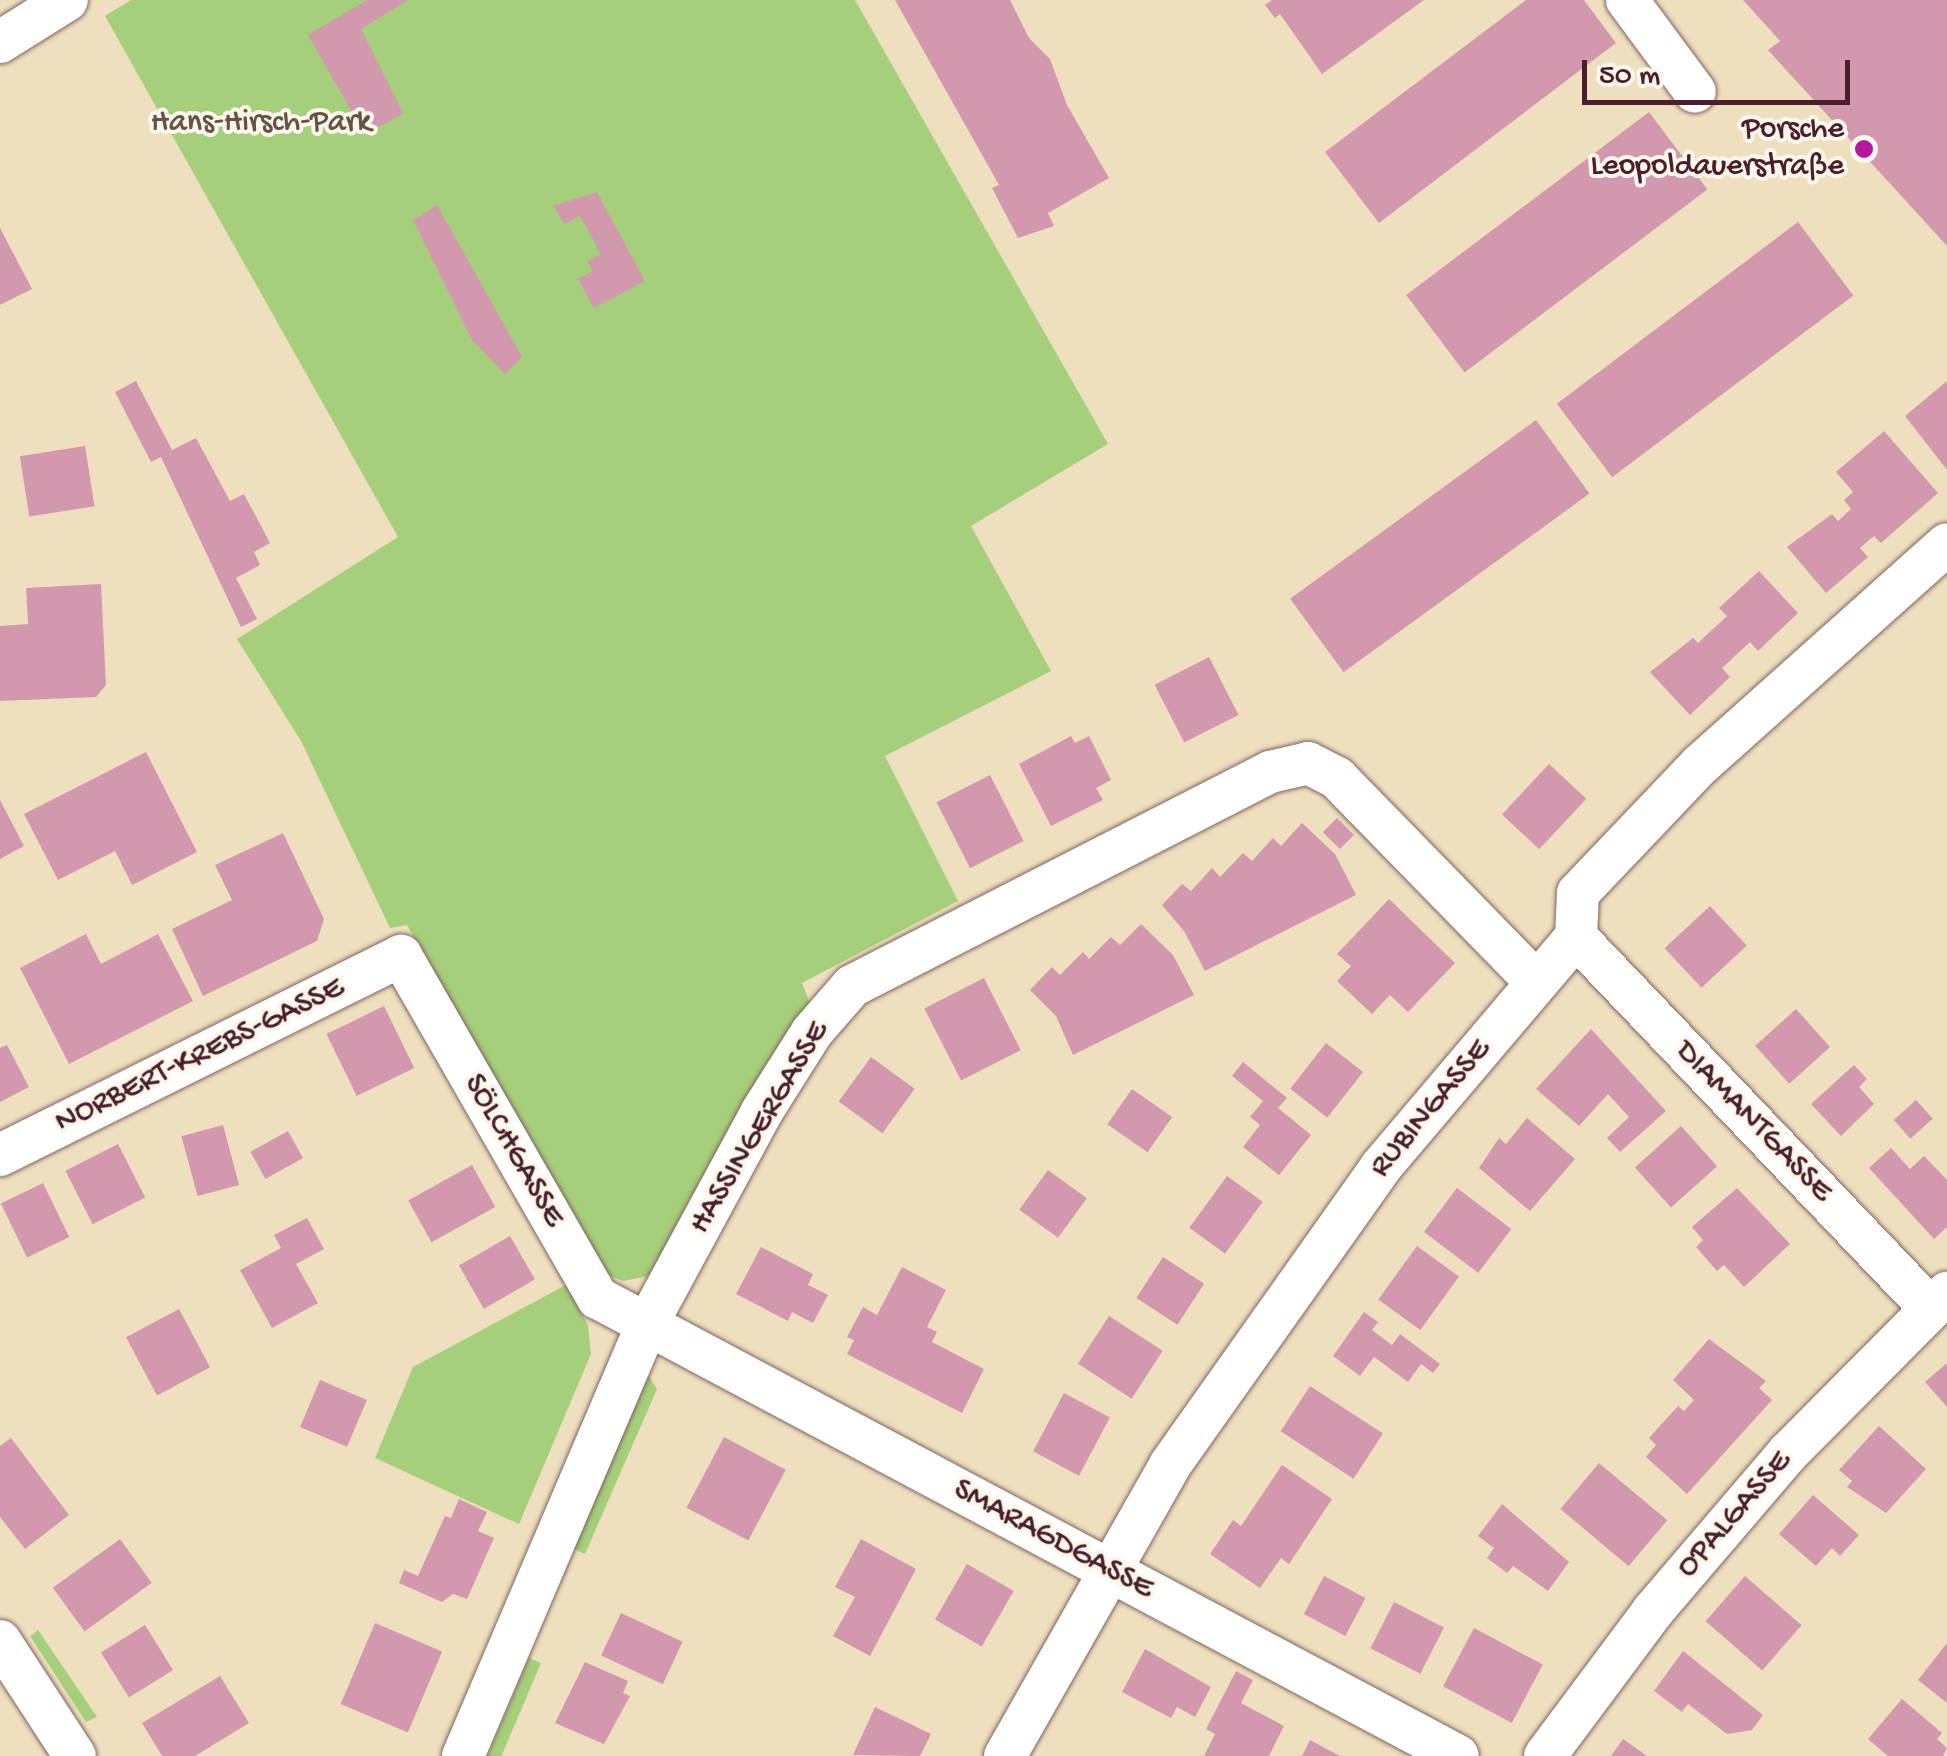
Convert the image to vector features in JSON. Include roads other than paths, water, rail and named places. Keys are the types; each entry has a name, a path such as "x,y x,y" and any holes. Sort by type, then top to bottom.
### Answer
{"street":[{"path":"0,42 68,0"},
{"path":"1627,0 1695,92"},
{"path":"1576,937 1578,893 1700,765 1947,544"},
{"name":"HASSINGERGASSE","path":"463,1756 646,1326 761,1113 812,1032 852,986 1270,772 1308,763 1337,778 1536,982"},
{"name":"RUBINGASSE","path":"1005,1756 1108,1568 1170,1465 1380,1168 1576,937"},
{"name":"DIAMANTGASSE","path":"1576,937 1938,1300"},
{"name":"NORBERT-KREBS-GASSE","path":"0,1156 401,956"},
{"name":"SÖLCHGASSE","path":"401,956 598,1298 646,1326"},
{"name":"OPALGASSE","path":"1545,1756 1653,1611 1788,1452 1938,1300"},
{"name":"SMARAGDGASSE","path":"646,1326 1458,1756"},
{"path":"0,1640 74,1756"}],"place":[{"name":"Porsche Leopoldauerstraße","path":"1864,149"}],"park label":[{"name":"Hans-Hirsch-Park","path":"261,123"}]}
